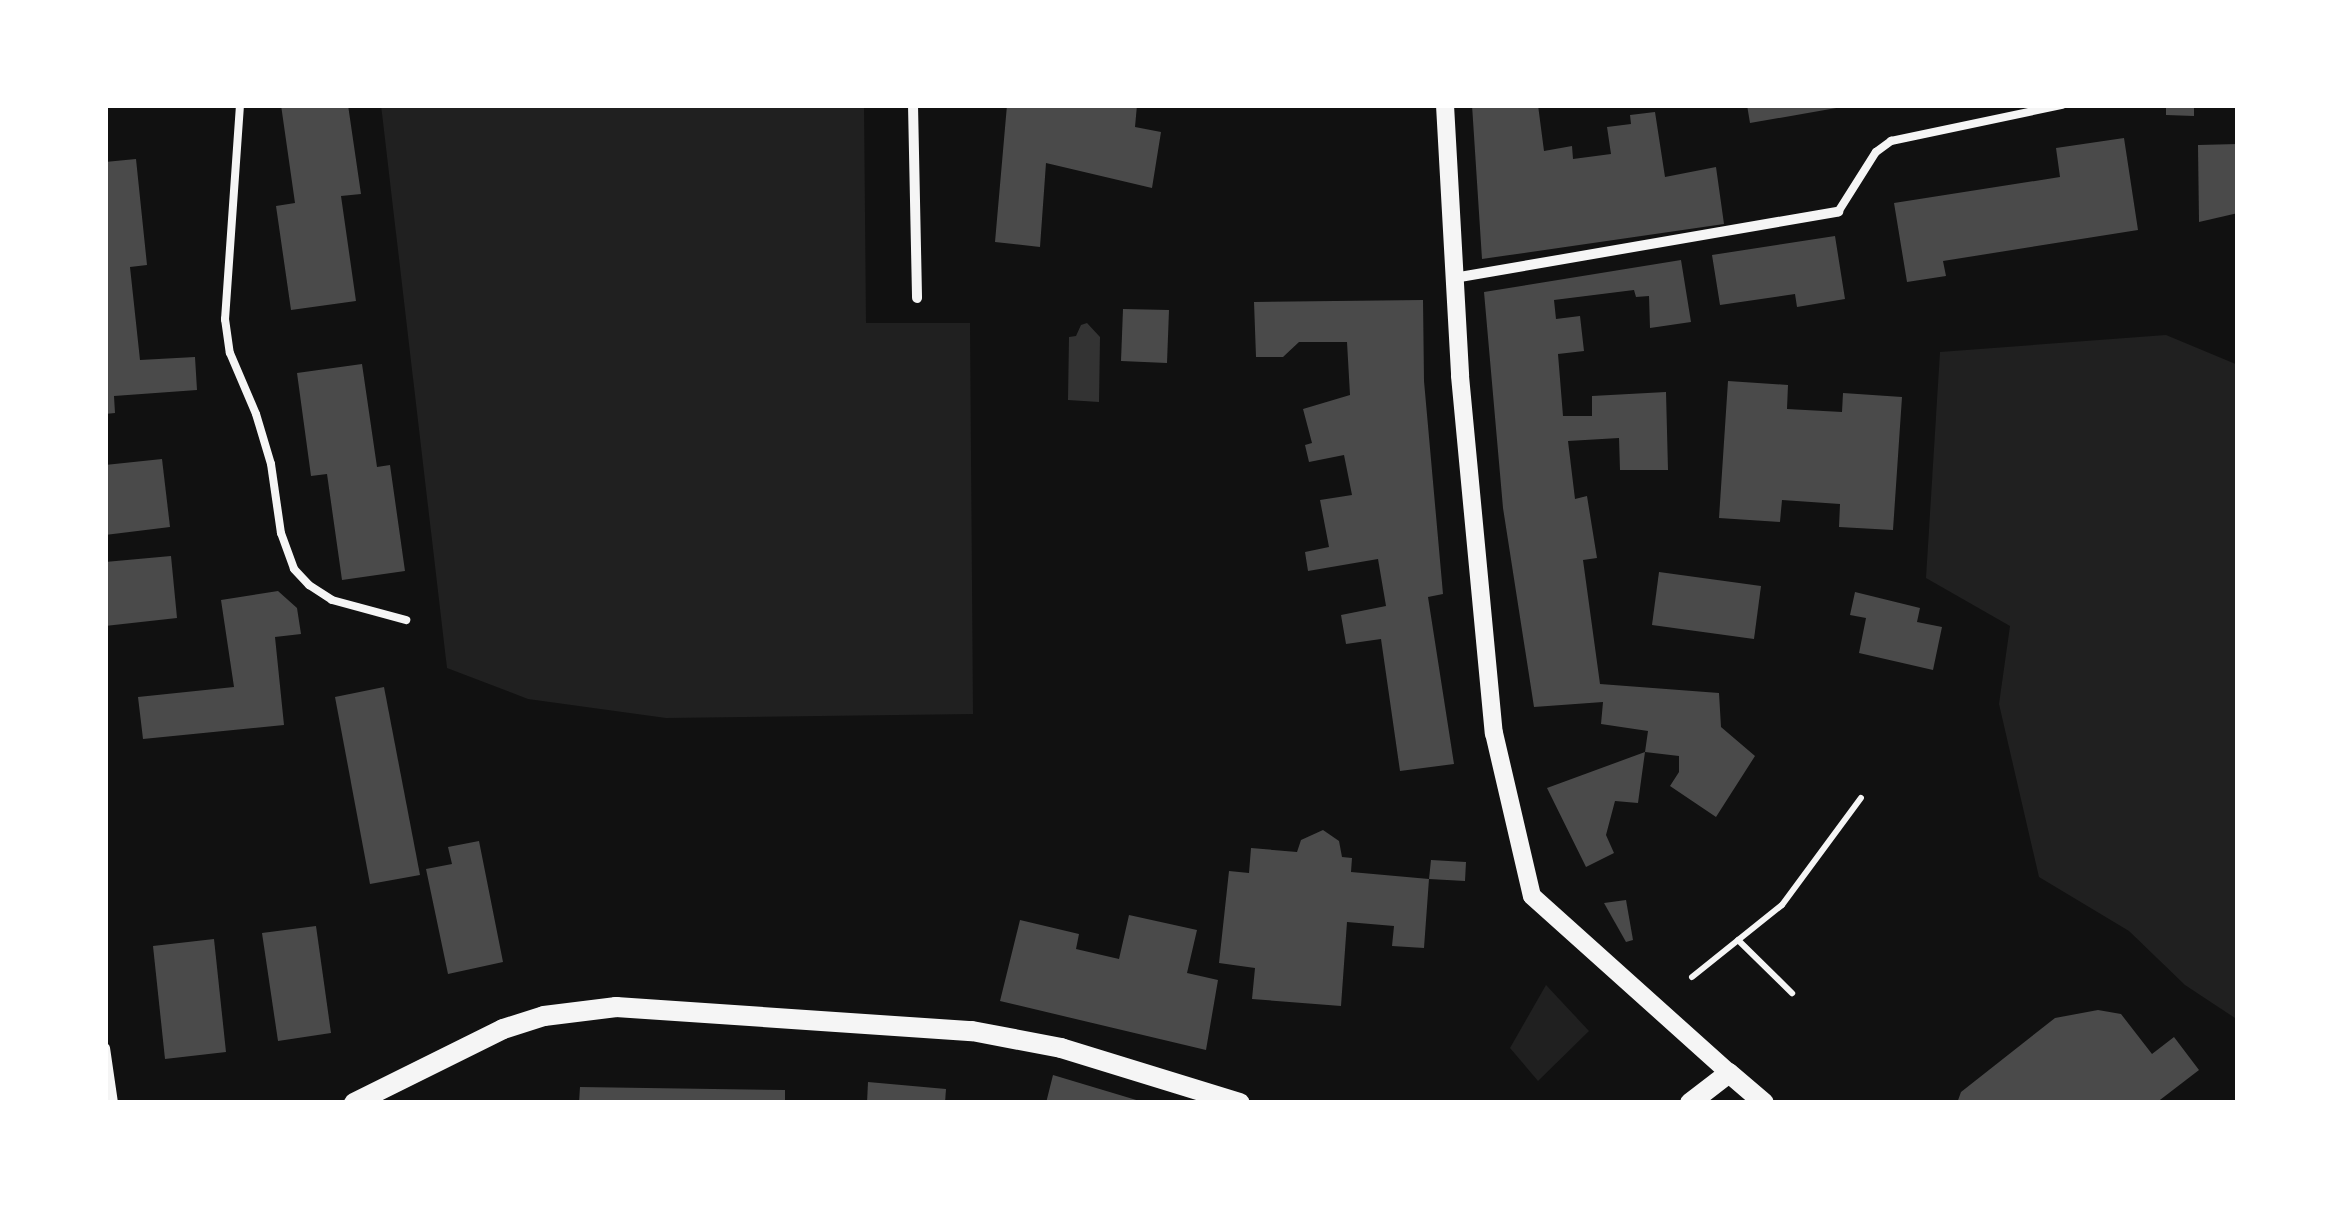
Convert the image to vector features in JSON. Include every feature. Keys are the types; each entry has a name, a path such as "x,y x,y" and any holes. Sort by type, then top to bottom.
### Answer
{"main road":[{"path":"354,1103 503,1029 544,1016 616,1007 972,1031 1061,1048 1240,1103"},
{"path":"1690,1103 1729,1074 1760,1100"}],"street":[{"path":"913,105 916,298"},
{"path":"1445,105 1454,278 1499,768 1532,896 1729,1074"},
{"path":"1454,278 1838,212"},
{"path":"105,1048 112,1103"}],"lane":[{"path":"240,105 225,319 230,353 271,464 281,533 294,569 309,585 332,600 406,620"},
{"path":"1838,212 1867,164 1891,141 2062,105"}],"path":[{"path":"1692,977 1782,906 1861,798"},
{"path":"1738,940 1792,993"}],"shaded area":[{"path":"381,105 864,105 866,323 970,323 973,714 666,718 528,699 447,668"},
{"path":"1087,323 1100,337 1099,402 1068,400 1069,337 1076,336 1081,325"},
{"path":"2166,335 2238,365 2238,1020 2185,985 2129,931 2039,877 1999,704 2010,626 1926,578 1940,352"},
{"path":"1546,985 1589,1031 1538,1081 1510,1048"}],"building":[{"path":"281,105 348,105 361,194 341,196 356,301 291,310 276,206 295,203"},
{"path":"1007,105 1137,105 1135,127 1161,132 1152,188 1046,163 1040,247 995,242"},
{"path":"1472,105 1538,105 1544,151 1572,146 1573,159 1611,154 1607,127 1631,124 1630,115 1655,112 1665,177 1716,167 1724,224 1482,259"},
{"path":"1747,105 1842,105 1842,107 1750,123"},
{"path":"2166,105 2194,105 2194,116 2166,115"},
{"path":"2124,138 2138,230 1943,261 1946,276 1907,282 1894,203 2060,177 2056,148"},
{"path":"2238,144 2238,213 2199,222 2198,145"},
{"path":"136,159 147,265 130,267 140,360 195,357 197,390 114,396 115,413 105,414 105,162"},
{"path":"1835,236 1845,299 1797,307 1795,294 1720,305 1712,255"},
{"path":"1681,260 1691,322 1650,328 1649,296 1636,297 1634,290 1554,300 1556,319 1580,316 1584,351 1558,354 1563,416 1592,416 1592,396 1666,392 1668,470 1620,470 1619,438 1568,441 1575,499 1587,496 1597,558 1583,560 1600,684 1719,693 1721,727 1755,756 1716,817 1670,786 1679,772 1679,756 1645,752 1648,731 1601,724 1603,702 1534,707 1503,508 1484,292"},
{"path":"1423,300 1424,381 1443,594 1428,597 1454,764 1400,771 1381,639 1346,644 1341,615 1386,606 1378,559 1308,571 1305,552 1329,547 1320,500 1352,495 1344,455 1309,462 1305,445 1312,443 1303,409 1350,395 1347,342 1299,342 1283,357 1256,357 1254,302"},
{"path":"1123,309 1169,310 1167,363 1121,361"},
{"path":"362,364 377,467 390,465 405,571 342,580 327,474 311,476 297,373"},
{"path":"1728,381 1788,385 1787,409 1842,412 1843,393 1902,397 1893,530 1839,527 1840,504 1782,500 1780,522 1719,518"},
{"path":"162,459 170,527 105,535 105,465"},
{"path":"171,556 177,618 105,626 105,562"},
{"path":"1659,572 1761,586 1754,639 1652,625"},
{"path":"278,591 297,608 301,634 275,637 284,725 143,739 138,697 234,687 221,600"},
{"path":"1855,592 1920,608 1917,622 1942,627 1933,670 1859,653 1866,618 1850,615"},
{"path":"384,687 420,875 370,884 335,697"},
{"path":"1645,752 1638,803 1615,801 1606,835 1614,853 1586,867 1547,788"},
{"path":"1323,830 1339,841 1342,857 1352,858 1351,872 1429,879 1424,948 1392,946 1394,926 1347,922 1341,1006 1252,999 1255,968 1219,963 1229,871 1249,873 1251,848 1297,852 1301,840"},
{"path":"479,841 503,962 448,974 426,869 452,864 448,847"},
{"path":"1431,860 1466,862 1465,881 1429,879"},
{"path":"1626,900 1633,940 1626,942 1604,903"},
{"path":"1129,915 1197,930 1187,973 1218,980 1206,1050 1000,1001 1020,920 1079,934 1076,949 1119,959"},
{"path":"316,926 331,1033 278,1041 262,933"},
{"path":"214,939 226,1052 165,1059 153,946"},
{"path":"2098,1010 2121,1014 2152,1054 2174,1037 2199,1070 2156,1103 1957,1103 1961,1092 2055,1018"},
{"path":"1053,1075 1143,1102 1143,1103 1046,1103"},
{"path":"868,1082 946,1089 945,1103 867,1103"},
{"path":"580,1087 785,1090 785,1103 579,1103"}]}
